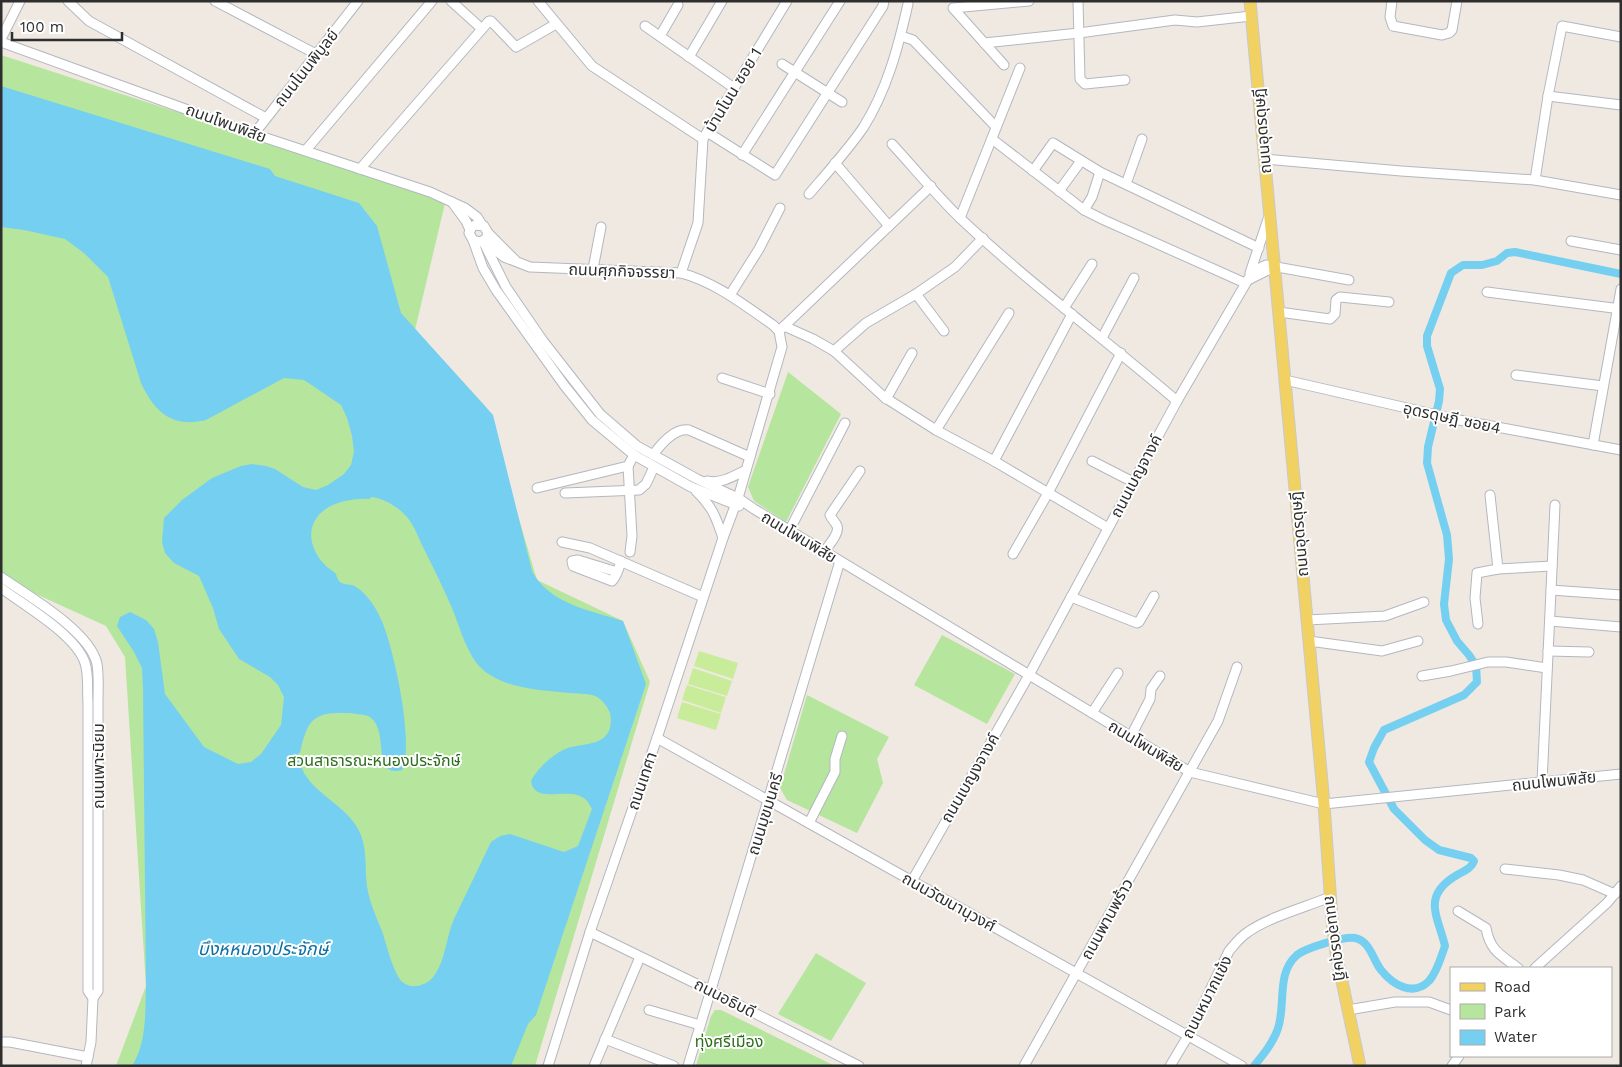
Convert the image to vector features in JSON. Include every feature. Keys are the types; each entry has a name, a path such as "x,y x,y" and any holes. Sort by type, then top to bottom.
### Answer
{"main road":[{"name":"ถนนอุดรดุษฎี","path":"1250,1 1324,804 1332,920 1336,953 1360,1066"}],"street":[{"path":"1,41 20,1"},
{"path":"215,1 233,5 316,54"},
{"name":"ถนนโนนพิบูลย์","path":"254,134 358,1"},
{"path":"306,150 432,1"},
{"path":"452,1 482,29"},
{"path":"538,1 592,66 705,136 742,155 774,175 828,93 883,6 884,1"},
{"path":"689,57 722,1"},
{"name":"บ้านโนน ซอย 1","path":"681,273 698,223 705,136 787,1"},
{"path":"742,155 840,1"},
{"path":"1004,65 953,8 1030,1"},
{"path":"1078,1 1080,79 1084,84 1125,80"},
{"path":"1392,1 1390,22 1393,26 1442,35 1452,30 1457,1"},
{"path":"71,3 89,21 266,118"},
{"path":"809,194 862,129 876,103 891,70 908,4"},
{"path":"660,36 678,5"},
{"path":"984,43 1175,20 1197,22 1251,16"},
{"path":"360,169 489,21 518,47 556,24"},
{"path":"645,26 734,88"},
{"path":"1534,180 1562,26 1621,38"},
{"path":"901,36 913,40 996,127"},
{"name":"ถนนโพนพิสัย","path":"1,41 254,134 430,192 459,204 472,212 482,224"},
{"path":"782,64 842,102"},
{"path":"960,218 1020,68"},
{"path":"1548,96 1621,105"},
{"path":"992,139 1084,210 1246,282"},
{"path":"1126,184 1142,139"},
{"path":"1033,171 1053,143 1100,172 1259,248"},
{"path":"892,144 960,218 1064,308 1177,401"},
{"path":"1264,159 1534,180 1621,194"},
{"path":"1059,191 1081,161"},
{"path":"835,164 889,226"},
{"path":"1084,210 1092,197 1100,172"},
{"path":"736,501 770,394 782,347 781,328 931,186"},
{"path":"452,202 466,221 472,240 480,242 486,237 486,228 482,224 475,225 470,230"},
{"path":"730,295 759,249 780,208"},
{"name":"ถนนเบญจางค์","path":"1246,282 1270,215"},
{"path":"593,269 601,227"},
{"name":"ถนนโพนพิสัย","path":"486,237 493,261 506,287 543,341 600,414 637,446 754,510 1190,772 1324,804 1621,774"},
{"name":"ถนนศุภกิจจรรยา","path":"486,237 504,257 540,268 681,273 695,277 730,295 774,325 813,339 834,351 886,399 936,430 994,461 1108,528"},
{"name":"ถนนศุภกิจจรรยา","path":"486,237 516,260"},
{"path":"834,351 866,323 956,268 983,238"},
{"name":"ถนนโพนพิสัย","path":"472,240 483,268 496,290 564,385 592,420 634,455 691,487 736,501"},
{"path":"1572,241 1621,250"},
{"path":"493,261 504,257"},
{"path":"1064,308 1092,264"},
{"name":"ถนนเบญจางค์","path":"1029,675 1177,401 1246,282 1253,271 1261,266 1274,266"},
{"path":"1274,266 1349,280"},
{"path":"1102,338 1134,278"},
{"path":"1593,445 1619,309 1621,289"},
{"path":"1487,292 1619,309"},
{"path":"916,294 944,331"},
{"path":"1279,312 1330,319 1335,314 1336,300 1340,297 1389,302"},
{"path":"936,430 1009,313"},
{"path":"994,461 1072,314"},
{"path":"886,399 912,353"},
{"path":"1013,554 1048,493 1121,353"},
{"path":"1516,375 1603,386"},
{"path":"722,378 770,394"},
{"name":"อุดรดุษฎี ซอย4","path":"1285,380 1429,414 1621,450"},
{"path":"789,531 845,423"},
{"path":"653,455 677,431 682,429 750,457"},
{"path":"630,552 632,536 628,466 634,455"},
{"path":"1092,461 1133,482"},
{"path":"537,488 628,466"},
{"path":"565,493 640,490 654,466"},
{"path":"697,479 714,483 746,470"},
{"path":"824,552 837,531 837,525 830,515 860,471"},
{"path":"691,487 707,502 716,516 722,538"},
{"path":"1490,495 1498,569"},
{"name":"ถนนเทศา","path":"548,1066 590,932 736,501"},
{"path":"1542,782 1555,505"},
{"path":"562,542 590,548 703,597"},
{"path":"617,572 621,561"},
{"name":"ถนนมุขมนครี","path":"688,1066 840,561"},
{"path":"1478,624 1477,573 1498,569 1552,566"},
{"name":"ถนนเพาะนิยม","path":"1,577 68,624 91,649 96,663 98,702 98,991 93,998 92,1042 87,1061"},
{"name":"ถนนเพาะนิยม","path":"1,588 62,632 82,654 86,665 88,702 88,991 93,998"},
{"path":"1551,590 1621,596"},
{"path":"1071,597 1137,623 1154,596"},
{"path":"1307,620 1385,616 1424,602"},
{"path":"1550,621 1621,627"},
{"path":"1309,641 1382,651 1418,641"},
{"path":"1548,652 1589,652"},
{"path":"1422,676 1488,662 1506,662 1548,668"},
{"name":"ถนนพานพร้าว","path":"1024,1066 1218,721 1237,667"},
{"path":"1092,713 1118,673"},
{"name":"ถนนเบญงจางค์","path":"912,881 1029,675"},
{"path":"1131,736 1150,699 1151,689 1160,676"},
{"path":"809,823 835,772 835,759 842,736"},
{"name":"ถนนวัฒนานุวงศ์","path":"657,738 1242,1066"},
{"path":"1505,869 1559,875 1618,890 1593,916 1536,967"},
{"name":"ถนนหมากแข้ง","path":"1170,1066 1188,1036 1229,951 1236,942 1257,926 1330,897"},
{"path":"1458,911 1486,928 1491,947 1517,967"},
{"name":"ถนนอธิบดี","path":"590,932 859,1066"},
{"path":"594,1066 640,957"},
{"path":"1348,1010 1395,1002 1429,1002 1450,1010"},
{"path":"649,1010 700,1025"},
{"path":"605,1039 674,1066"},
{"path":"1,1042 10,1042 87,1061"}],"green space":[{"name":"บึงหหนองประจักษ์","path":"1,55 446,199 415,330 486,407 537,580 623,621 650,682 535,1066 116,1066 146,986 125,657 106,626 1,578"},
{"path":"788,372 841,414 786,522 754,501 748,487"},
{"path":"942,635 1015,674 987,724 914,685"},
{"path":"699,651 738,663 733,679 694,666"},
{"path":"693,668 732,681 727,696 688,684"},
{"path":"687,685 726,697 721,713 682,700"},
{"path":"807,695 889,737 877,759 883,783 857,833 787,800 780,788"},
{"path":"682,702 721,714 716,730 677,718"},
{"path":"816,953 866,983 831,1041 778,1014"},
{"name":"ทุ่งศรีเมือง","path":"715,1010 721,1010 835,1066 696,1066 711,1016"}],"water":[{"name":"บึงหหนองประจักษ์","path":"1,86 270,169 275,176 359,203 377,226 401,313 493,415 532,571 549,591 560,599 572,605 623,621 646,684 536,1015 528,1024 511,1066 132,1066 143,1037 146,1007 143,690 142,668 117,626 120,617 130,612 146,620 154,629 158,642 165,694 204,747 238,764 251,762 261,754 281,725 284,697 278,685 270,677 239,659 219,629 213,608 199,576 174,563 165,553 162,542 164,518 182,500 212,478 241,466 252,464 266,466 275,469 303,487 316,490 328,485 344,474 351,465 354,452 352,436 341,405 304,380 284,378 206,420 184,422 166,416 152,403 141,383 108,277 84,253 65,239 1,227","holes":["376,498 386,501 395,507 412,524 449,600 468,648 475,661 483,670 493,677 517,686 544,691 595,696 604,703 611,716 610,728 602,739 590,744 563,750 549,759 531,781 534,788 539,792 545,794 578,795 588,802 592,809 578,846 564,852 510,834 500,836 491,842 454,919 438,969 431,980 416,986 407,985 402,982 391,961 368,892 363,842 355,823 307,778 301,767 298,753 300,753 308,728 318,717 333,713 363,715 368,716 375,722 379,730 383,760 386,767 392,771 402,770 406,739 404,717 396,670 385,630 378,613 367,596 354,586 341,583 336,574 317,555 311,535 314,522 329,507 349,500"]}],"waterway":[{"path":"1254,1066 1270,1045 1277,1031 1280,1022 1286,972 1290,963 1302,952 1334,941 1355,938 1368,947 1381,970 1397,984 1410,989 1423,986 1429,981 1437,969 1445,946 1436,916 1436,899 1439,891 1446,883 1469,868 1474,861 1471,858 1439,850 1425,840 1394,809 1369,762 1384,730 1464,695 1477,682 1476,666 1457,641 1446,620 1444,604 1449,559 1447,535 1427,463 1428,447 1440,389 1427,346 1427,336 1451,273 1463,265 1482,265 1497,261 1507,253 1515,252 1621,274"}],"park label":[{"name":"สวนสาธารณะหนองประจักษ์","path":"374,760"}]}
